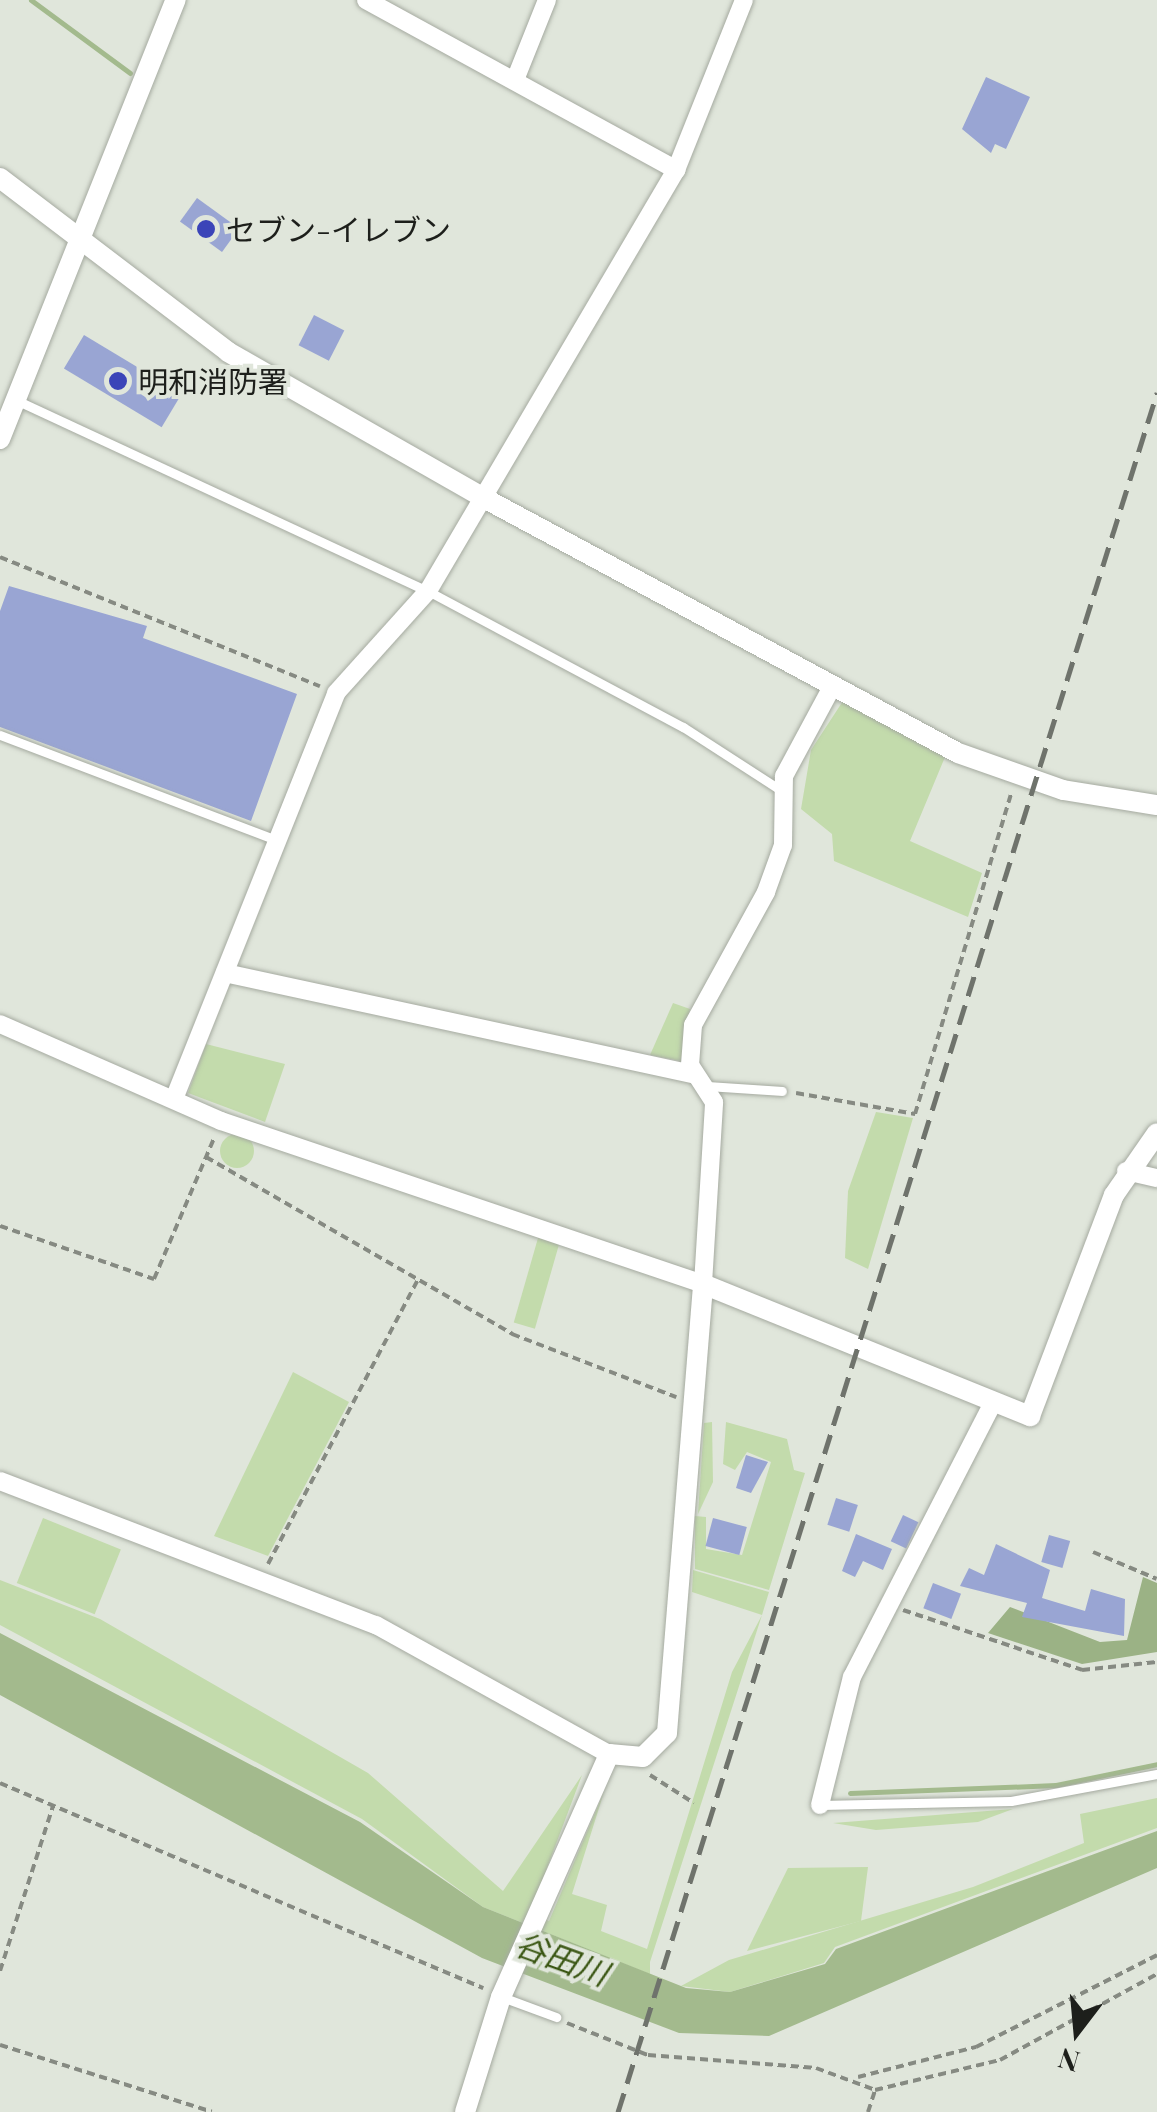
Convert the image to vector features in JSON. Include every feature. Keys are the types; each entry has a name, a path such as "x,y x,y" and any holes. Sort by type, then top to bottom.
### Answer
{"street":[{"path":"0,440 8,397 80,239 176,0"},
{"path":"366,0 676,170"},
{"path":"515,80 547,0"},
{"path":"174,1099 336,693 428,591 676,170 744,0"},
{"path":"0,178 228,352 482,498 833,685 1016,776 1157,805"},
{"path":"0,1481 376,1625 609,1754 642,1757 667,1733 715,1130 700,1080 693,1024 784,845 782,791 833,685"},
{"path":"225,973 700,1080"},
{"path":"0,1024 221,1121 703,1284 993,1403 1036,1412 1126,1172 1157,1133"},
{"path":"1126,1172 1157,1178"},
{"path":"820,1804 852,1677 993,1403"},
{"path":"464,2112 502,1993 609,1754"}],"lane":[{"path":"8,397 428,591 683,726 782,791"},
{"path":"0,735 277,840"},
{"path":"700,1080 782,1091"},
{"path":"820,1804 1011,1800 1157,1774"},
{"path":"502,1993 556,2017"}],"path":[{"path":"0,557 336,693"},
{"path":"782,1091 915,1114 1016,776"},
{"path":"0,1226 154,1279 221,1121"},
{"path":"206,1157 417,1281 556,1355 691,1398"},
{"path":"265,1571 417,1281"},
{"path":"1093,1552 1157,1579"},
{"path":"889,1605 1082,1670 1157,1662"},
{"path":"642,1757 653,1779 694,1803"},
{"path":"0,1783 502,1993"},
{"path":"0,1971 53,1806"},
{"path":"556,2017 648,2055 858,2077 976,2047 1157,1955"},
{"path":"875,2090 1000,2060 1157,1974"},
{"path":"0,2045 212,2112"},
{"path":"858,2077 875,2090"},
{"path":"868,2112 875,2090"}],"shaded area":[{"path":"843,701 945,757 910,841 982,873 968,917 834,861 832,834 801,809 811,750"},
{"path":"673,1003 690,1009 681,1061 650,1055"},
{"path":"206,1044 285,1064 265,1122 188,1093"},
{"path":"876,1112 913,1118 868,1269 845,1258 848,1191"},
{"path":"237,1134 249,1139 254,1151 249,1163 237,1168 225,1163 220,1151 225,1139"},
{"path":"538,1238 559,1244 535,1329 514,1323"},
{"path":"293,1372 349,1402 268,1556 214,1536"},
{"path":"712,1422 713,1482 698,1514 704,1423"},
{"path":"726,1422 787,1439 794,1470 805,1473 769,1590 695,1569 695,1516 706,1517 706,1549 742,1555 771,1462 747,1452 735,1470 723,1464"},
{"path":"43,1518 121,1549 95,1614 17,1583"},
{"path":"693,1570 769,1592 762,1615 692,1592"},
{"path":"1143,1577 1157,1583 1157,1652 1082,1664 988,1633 1010,1607 1100,1642 1127,1640"},
{"path":"0,1580 100,1619 368,1773 503,1891 582,1775 530,1913 549,1921 604,1792 572,1894 607,1905 601,1931 647,1949 732,1672 762,1615 650,1962 650,1974 483,1907 362,1819 0,1625"},
{"path":"1157,1798 1157,1828 835,1947 824,1963 730,1992 681,1986 729,1960 973,1887 1084,1843 1080,1814"},
{"path":"1013,1809 978,1822 876,1830 833,1823"},
{"path":"868,1867 861,1921 747,1951 788,1868"}],"water":[{"name":"谷田川","path":"0,1633 360,1822 483,1907 686,1988 730,1992 825,1964 836,1949 1157,1831 1157,1868 769,2036 679,2033 482,1958 0,1695"}],"building":[{"path":"986,77 1030,97 1006,149 995,144 991,153 962,129"},
{"path":"197,198 239,229 222,252 180,221"},
{"path":"314,315 344,330 329,361 299,345"},
{"path":"84,335 182,394 162,427 64,368"},
{"path":"9,586 147,626 143,638 297,694 251,821 0,727 0,611"},
{"path":"746,1455 768,1462 751,1493 736,1488"},
{"path":"836,1498 858,1505 849,1532 827,1525"},
{"path":"903,1515 918,1522 906,1548 891,1541"},
{"path":"713,1518 747,1527 739,1555 705,1546"},
{"path":"856,1534 892,1549 883,1570 863,1561 855,1577 842,1571"},
{"path":"1049,1535 1070,1541 1062,1568 1041,1562"},
{"path":"996,1544 1050,1570 1042,1598 1085,1611 1091,1589 1125,1599 1124,1636 1022,1617 1027,1603 960,1586 969,1568 984,1575"},
{"path":"933,1583 961,1594 951,1619 923,1608"}],"waterway":[{"path":"31,0 130,73"},
{"path":"850,1793 1056,1785 1157,1764"}],"railway":[{"path":"618,2112 1157,393"}],"place":[{"name":"セブン-イレブン","path":"206,229"},
{"name":"明和消防署","path":"118,381"}]}
